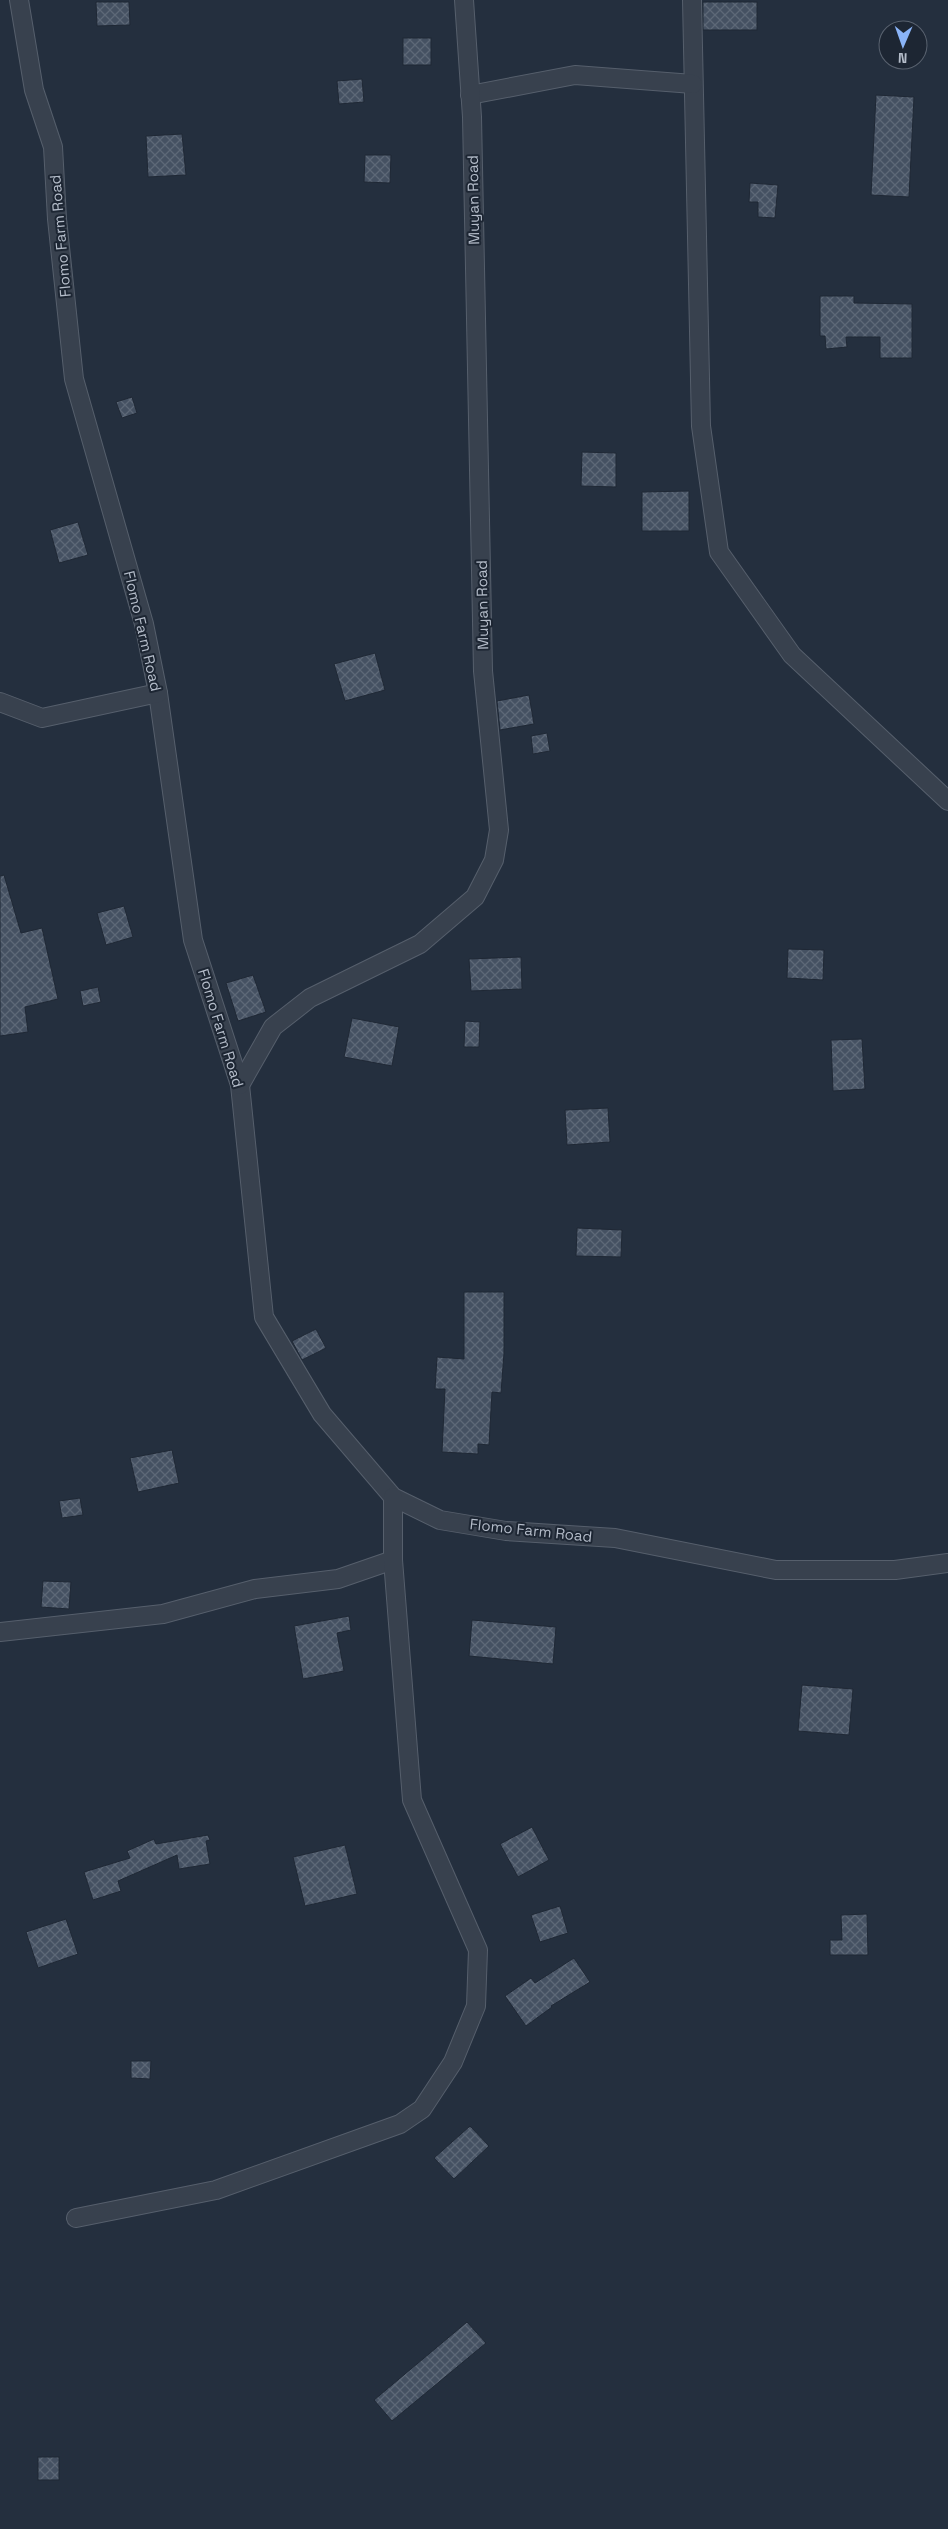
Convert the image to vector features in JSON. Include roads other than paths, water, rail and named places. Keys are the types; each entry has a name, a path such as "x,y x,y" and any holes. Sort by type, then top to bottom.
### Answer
{"street":[{"name":"Flomo Farm Road","path":"19,0 34,90 53,147 57,219 74,379 144,624 158,693 193,940 240,1085 264,1317 322,1414 393,1497 440,1520 506,1531 615,1538 776,1570 895,1570 948,1563"},
{"name":"Muyan Road","path":"240,1085 274,1027 310,998 420,944 475,897 494,860 499,830 483,671 470,95 464,0"},
{"path":"692,0 701,426 719,552 792,654 948,801"},
{"path":"470,95 574,76 693,84"},
{"path":"0,702 42,718 158,693"},
{"path":"76,2218 216,2190 400,2124 422,2109 453,2062 476,2006 478,1950 412,1800 393,1560 393,1497"},
{"path":"0,1632 163,1614 255,1590 338,1579 393,1560"}]}
